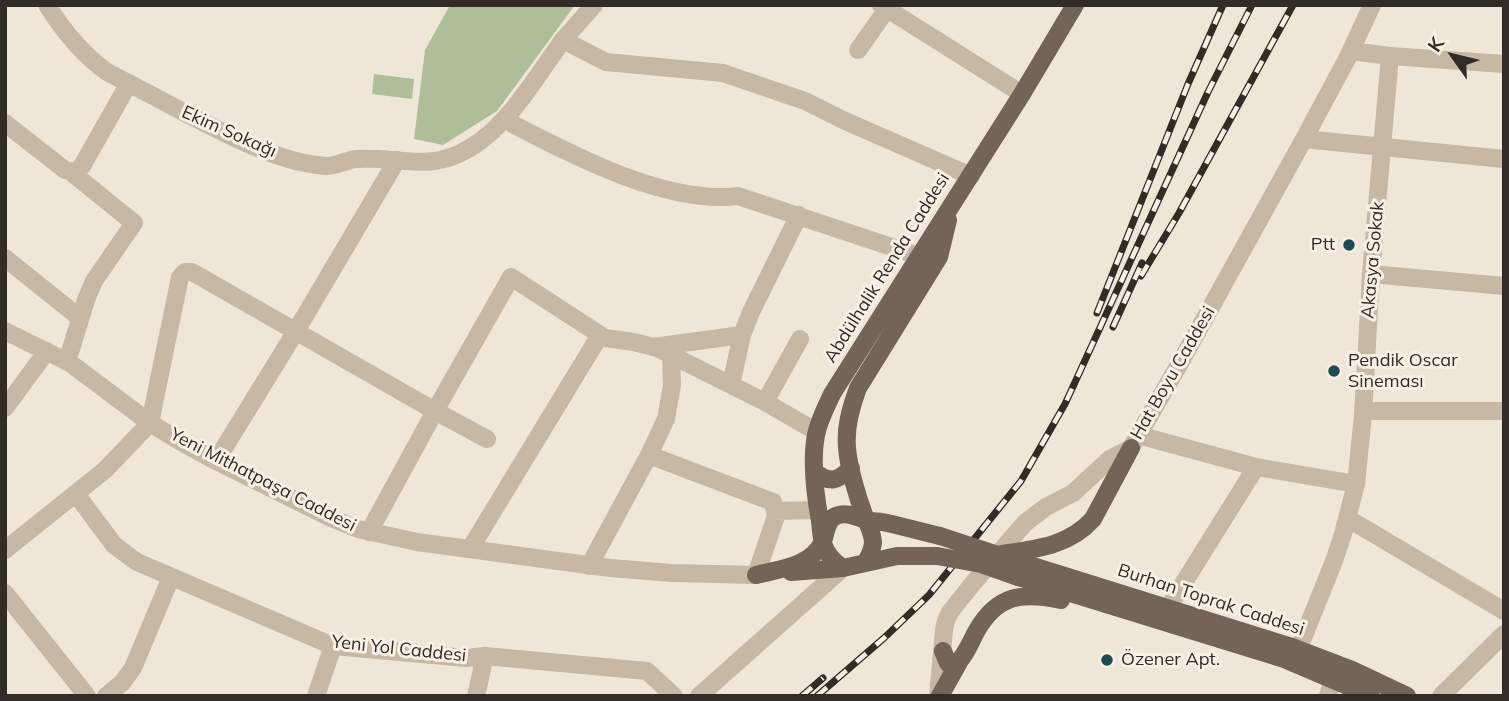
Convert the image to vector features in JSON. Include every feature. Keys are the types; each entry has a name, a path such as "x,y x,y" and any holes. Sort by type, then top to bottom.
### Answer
{"main road":[{"name":"Abdülhalik Renda Caddesi","path":"843,568 828,554 823,541 815,472 814,447 817,432 832,394 971,176 1075,5"},
{"path":"865,563 873,541 847,449 847,429 852,406 858,388 939,257 951,206"},
{"path":"998,555 1060,543 1085,528 1093,519 1134,441"},
{"path":"815,472 822,478 835,480 852,468"},
{"path":"757,575 807,560 823,541 830,521 835,516 848,514 866,520"},
{"name":"Burhan Toprak Caddesi","path":"866,520 877,520 940,536 998,555 1023,571 1296,657 1352,670 1408,696"},
{"path":"757,575 843,568 897,556 937,556 1023,571"},
{"path":"939,696 982,622 998,605 1013,597 1045,597 1163,614"},
{"path":"943,651 948,663 955,665 958,662"},
{"name":"Burhan Toprak Caddesi","path":"1296,657 1330,688 1371,696"}],"street":[{"name":"Ekim Sokağı","path":"47,5 75,45 92,61 129,83 250,145 298,161 325,166 362,159 438,162 469,149 505,120 563,40 594,5"},
{"name":"Hat Boyu Caddesi","path":"939,696 944,630 950,612 1026,523 1046,507 1073,493 1134,441 1304,139 1372,5"},
{"path":"858,50 886,7 1022,94"},
{"path":"563,40 606,62 723,73 740,78 805,101 971,176"},
{"path":"1351,51 1504,64"},
{"name":"Akasya Sokak","path":"1296,657 1334,561 1356,484 1390,56"},
{"path":"71,172 82,166 129,83"},
{"path":"505,120 558,147 639,181 683,193 725,198 737,196 919,256"},
{"path":"5,123 134,223 94,281 67,362"},
{"path":"1304,139 1504,159"},
{"path":"216,461 397,160"},
{"path":"732,385 742,335 762,287 799,215"},
{"path":"5,258 80,318"},
{"path":"5,550 105,470 150,422 180,277 185,272 192,272 487,439"},
{"path":"1371,274 1504,286"},
{"path":"369,532 511,277 604,338 653,347 765,402 817,432"},
{"name":"Yeni Mithatpaşa Caddesi","path":"5,331 67,362 150,422 216,461 331,518 369,532 417,542 589,566 757,575"},
{"path":"470,550 600,335"},
{"path":"653,347 742,335"},
{"path":"765,402 800,339"},
{"path":"5,408 47,351"},
{"path":"589,566 666,419 672,385 671,356"},
{"path":"1363,411 1504,411"},
{"path":"1134,441 1256,467 1356,484"},
{"path":"649,455 773,502 776,516 757,575"},
{"path":"1163,614 1256,467"},
{"name":"Yeni Yol Caddesi","path":"76,494 114,545 137,562 333,646 647,671 674,696"},
{"path":"775,510 818,510"},
{"path":"1347,518 1504,611"},
{"path":"699,696 843,568"},
{"path":"106,696 122,683 133,668 171,577"},
{"path":"5,593 87,696"},
{"path":"1441,696 1504,634"},
{"path":"316,696 333,646"},
{"path":"476,696 485,656"}],"green space":[{"path":"450,5 575,5 497,111 443,145 414,139 425,50"},
{"path":"374,74 414,79 412,99 372,94"}],"railway":[{"path":"1097,313 1188,84 1223,5"},
{"path":"817,696 929,595 1021,481 1065,404 1208,92 1252,5"},
{"path":"1141,276 1179,213 1293,5"},
{"path":"1113,327 1142,263"},
{"path":"802,696 823,678"}],"place":[{"name":"Ptt","path":"1349,245"},
{"name":"Pendik Oscar Sineması","path":"1334,371"},
{"name":"Özener Apt.","path":"1107,660"}]}
